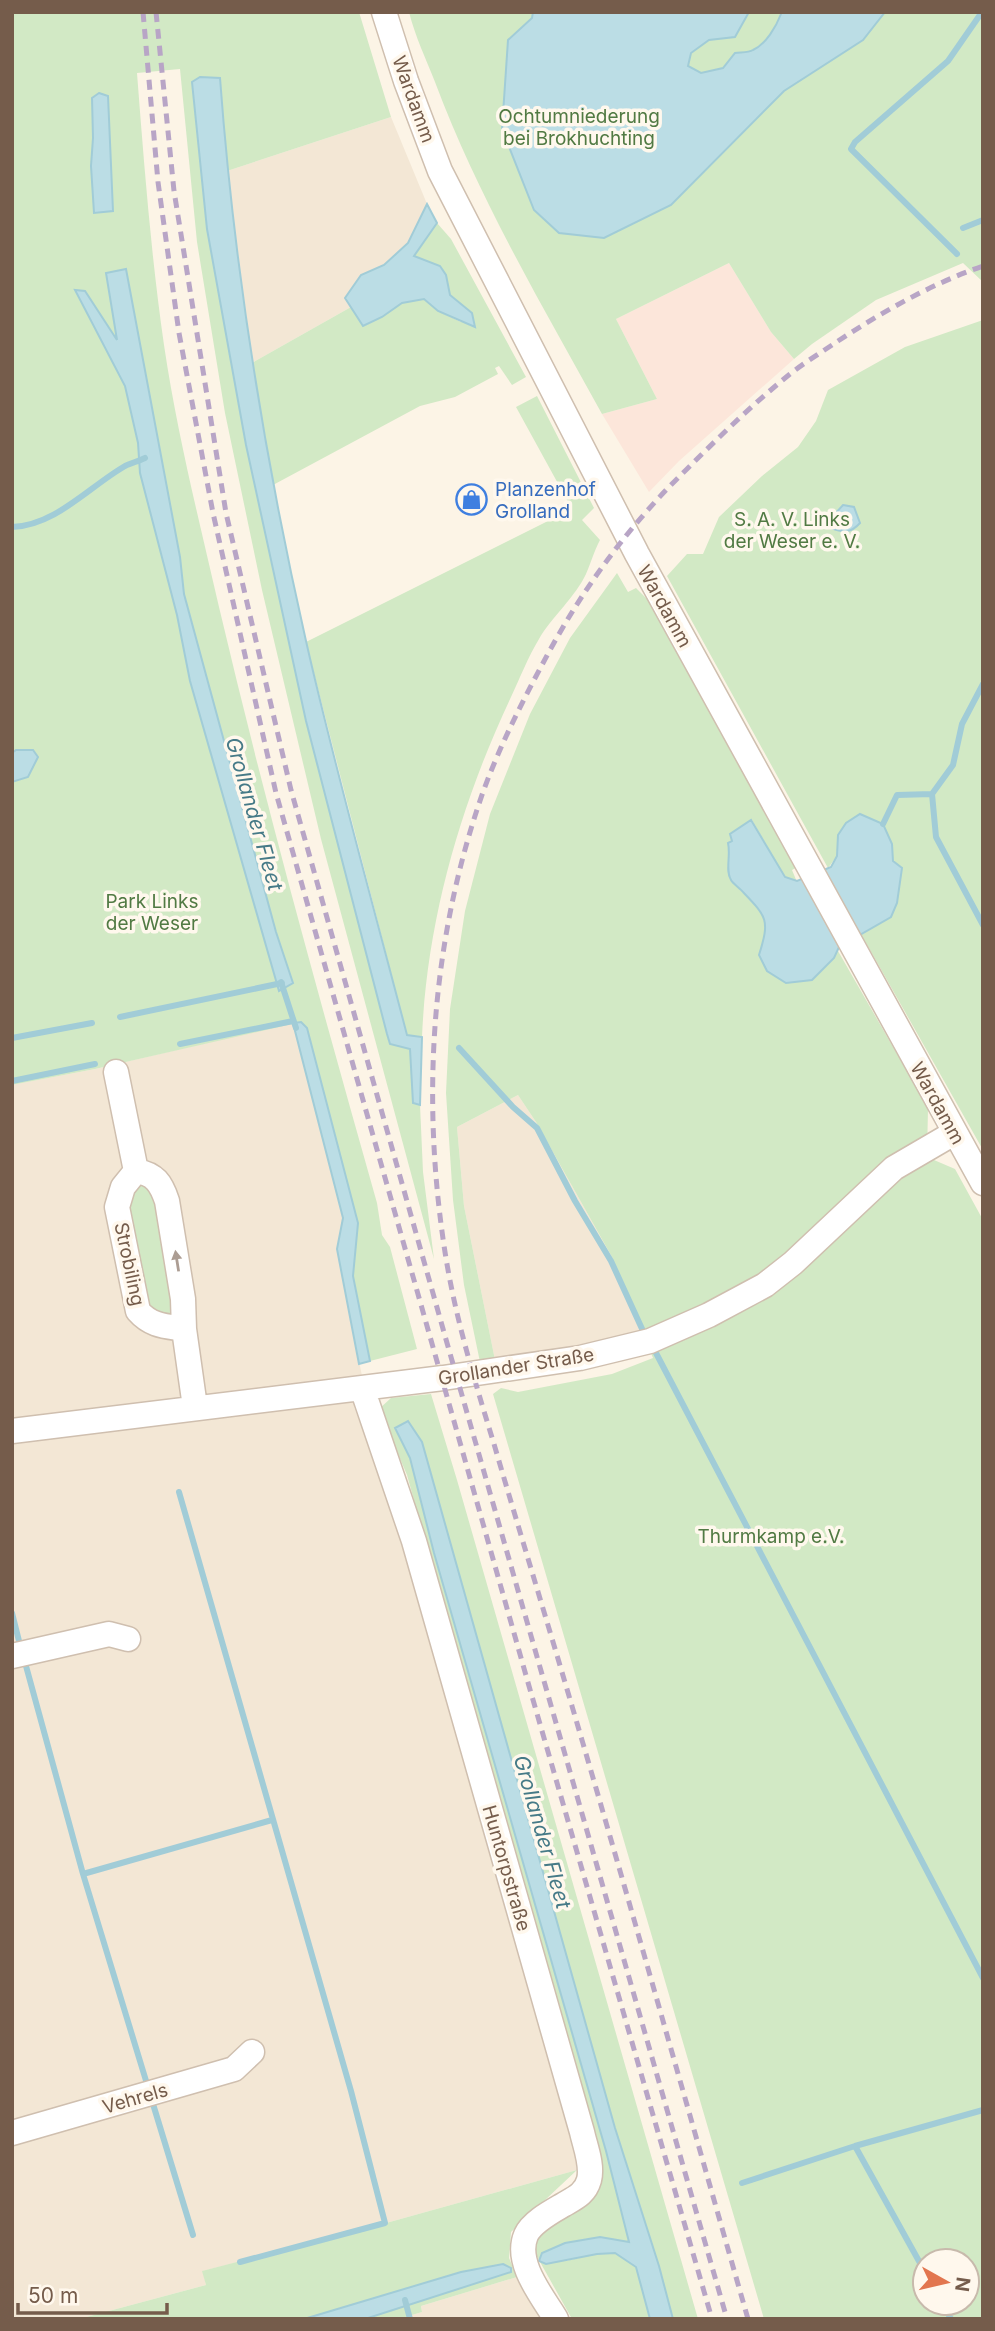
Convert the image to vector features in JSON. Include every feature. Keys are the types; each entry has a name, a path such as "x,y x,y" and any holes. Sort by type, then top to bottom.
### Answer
{"street":[{"name":"Wardamm","path":"384,12 406,81 440,171 637,554 983,1183"},
{"path":"116,1072 136,1171 156,1178 167,1201 183,1299 184,1329 195,1407"},
{"name":"Grollander Straße","path":"12,1430 362,1388 580,1358 650,1341 709,1315 765,1285 793,1263 894,1168 954,1133"},
{"name":"Strobiling","path":"136,1171 123,1187 117,1207 138,1311 145,1320 155,1325 184,1329"},
{"name":"Huntorpstraße","path":"362,1388 414,1541 591,2171 589,2181 576,2199 535,2224 526,2235 523,2252 526,2266 556,2319"},
{"path":"12,1656 109,1634 128,1639"},
{"name":"Vehrels","path":"12,2133 234,2069 252,2052"}],"shaded area":[{"path":"391,117 427,204 408,243 384,265 361,275 345,298 351,307 252,363 227,171"},
{"path":"729,263 771,332 794,359 679,461 649,492 602,414 657,399 616,319"},
{"path":"293,1023 343,1218 337,1249 362,1376 354,1407 389,1499 422,1611 573,2145 577,2170 203,2271 206,2285 79,2319 12,2319 12,1085 95,1069"},
{"path":"518,1095 612,1257 643,1333 495,1360 464,1206 457,1127"},
{"path":"517,2277 542,2319 399,2319 422,2312 421,2306"}],"green space":[{"name":"Park Links der Weser","path":"12,12 359,12 391,117 227,171 202,174 207,229 246,445 306,721 390,1043 410,1048 413,1103 420,1105 423,1172 434,1259 321,839 262,590 225,413 197,242 180,69 137,73 159,311 175,411 189,476 275,831 377,1203 382,1235 390,1247 417,1349 370,1361 353,1276 358,1223 307,1028 301,1022 12,1085"},
{"name":"Ochtumniederung bei Brokhuchting","path":"409,12 983,12 983,282 963,263 876,300 794,359 771,332 729,263 616,319 657,399 602,414 491,210 452,125"},
{"path":"437,223 451,239 526,377 512,385 499,366 495,368 498,374 455,397 420,406 273,485 252,363 351,307 364,326 402,303 424,299 438,311 461,322 472,313 450,295 446,275 413,256"},
{"name":"S. A. V. Links der Weser e. V.","path":"983,320 983,1150 861,934 891,917 902,868 893,861 892,844 838,835 837,856 828,868 667,576 687,554 703,554 719,517 762,476 798,447 816,421 828,390 905,347"},
{"path":"537,396 594,508 582,520 600,540 582,582 544,631 531,653 477,778 462,820 439,906 425,993 422,1037 407,1035 306,642 572,509 516,407"},
{"name":"Thurmkamp e.V.","path":"617,573 628,592 636,588 650,602 799,866 792,870 797,882 785,877 752,820 728,843 731,880 764,915 766,932 759,955 812,980 838,951 928,1108 927,1157 955,1169 983,1220 983,2319 764,2319 493,1394 501,1388 518,1392 612,1374 653,1358 612,1257 518,1095 457,1127 464,1206 495,1360 480,1362 464,1285 453,1200 446,1093 450,1009 465,911 490,814 530,714 570,638"},
{"path":"146,1185 158,1192 180,1305 168,1319 141,1300 128,1198 137,1187"},
{"path":"431,1394 698,2319 673,2319 615,2128 422,1442 408,1421 395,1428 410,1458 434,1553 606,2151 629,2242 600,2237 565,2261 615,2253 636,2267 650,2319 572,2319 535,2253 538,2235 590,2200 602,2181 597,2155 407,1475 379,1409 391,1398"},
{"path":"577,2170 511,2232 509,2258 517,2277 421,2306 422,2312 399,2319 365,2319 511,2272 511,2268 461,2272 304,2319 79,2319 206,2285 202,2271"}],"water":[{"path":"533,12 749,12 735,37 709,40 691,53 688,66 701,73 723,68 735,53 749,52 758,47 773,30 780,12 885,12 863,40 784,91 671,205 604,238 559,233 534,210 502,129 508,40 532,18"},
{"path":"200,77 220,78 242,290 277,502 342,789 407,1035 422,1037 420,1105 413,1103 410,1049 390,1044 387,1034 306,721 246,445 207,229 192,82"},
{"path":"99,93 108,96 113,211 94,213 91,166 92,98"},
{"path":"427,204 437,223 414,256 440,266 446,275 450,295 472,313 475,327 438,311 424,299 402,303 363,326 345,298 361,275 384,265 408,243"},
{"path":"126,269 180,557 184,594 276,932 293,983 279,991 190,681 177,615 140,473 138,443 125,386 75,290 85,291 117,340 106,273"},
{"path":"843,505 854,507 860,523 854,529 840,531 831,528 834,515"},
{"path":"16,750 33,750 38,757 28,777 12,782 12,753"},
{"path":"860,814 883,824 892,844 893,861 902,868 897,903 891,917 839,947 834,958 812,980 786,983 767,971 759,955 765,934 762,914 729,876 728,843 732,841 730,834 751,820 785,877 797,881 831,867 837,856 838,835 846,823"},
{"path":"301,1022 307,1028 358,1223 353,1276 370,1361 359,1364 337,1249 343,1218 293,1023"},
{"path":"408,1421 422,1442 615,2128 673,2319 650,2319 636,2267 615,2253 546,2264 539,2261 542,2253 565,2243 600,2237 629,2242 606,2151 434,1553 410,1458 395,1428"},
{"path":"503,2264 511,2268 511,2272 365,2319 304,2319 461,2272"}],"waterway":[{"path":"957,254 851,149 855,142 948,61 982,12"},
{"path":"963,228 983,220"},
{"path":"12,527 28,525 57,513 112,474 145,458"},
{"path":"883,824 897,795 932,794 953,765 962,724 983,684"},
{"path":"932,794 936,837 983,925"},
{"name":"Grollander Fleet","path":"281,982 296,1028"},
{"path":"120,1017 282,983"},
{"path":"180,1044 293,1021"},
{"path":"12,1038 92,1023"},
{"path":"459,1048 513,1107 537,1128 575,1201 611,1261 643,1331"},
{"path":"12,1081 95,1064"},
{"path":"656,1353 983,1978"},
{"path":"179,1492 351,2091 385,2223 240,2262"},
{"path":"12,1613 20,1645"},
{"path":"26,1666 83,1874 147,2084"},
{"path":"83,1874 272,1820"},
{"path":"153,2104 193,2235"},
{"path":"742,2183 855,2146 983,2110"},
{"path":"855,2146 911,2247"},
{"path":"405,2300 410,2319"}],"railway":[{"path":"143,12 158,182 179,333 213,513 276,793 712,2319"},
{"path":"156,12 174,191 226,513 291,790 727,2319"},
{"path":"748,2319 454,1301 445,1252 434,1136 433,1078 442,962 465,848 496,759 572,612 625,537 665,491 712,444 763,396 796,370 890,309 945,281 983,266"}],"place":[{"name":"Planzenhof Grolland","path":"472,500"}]}
